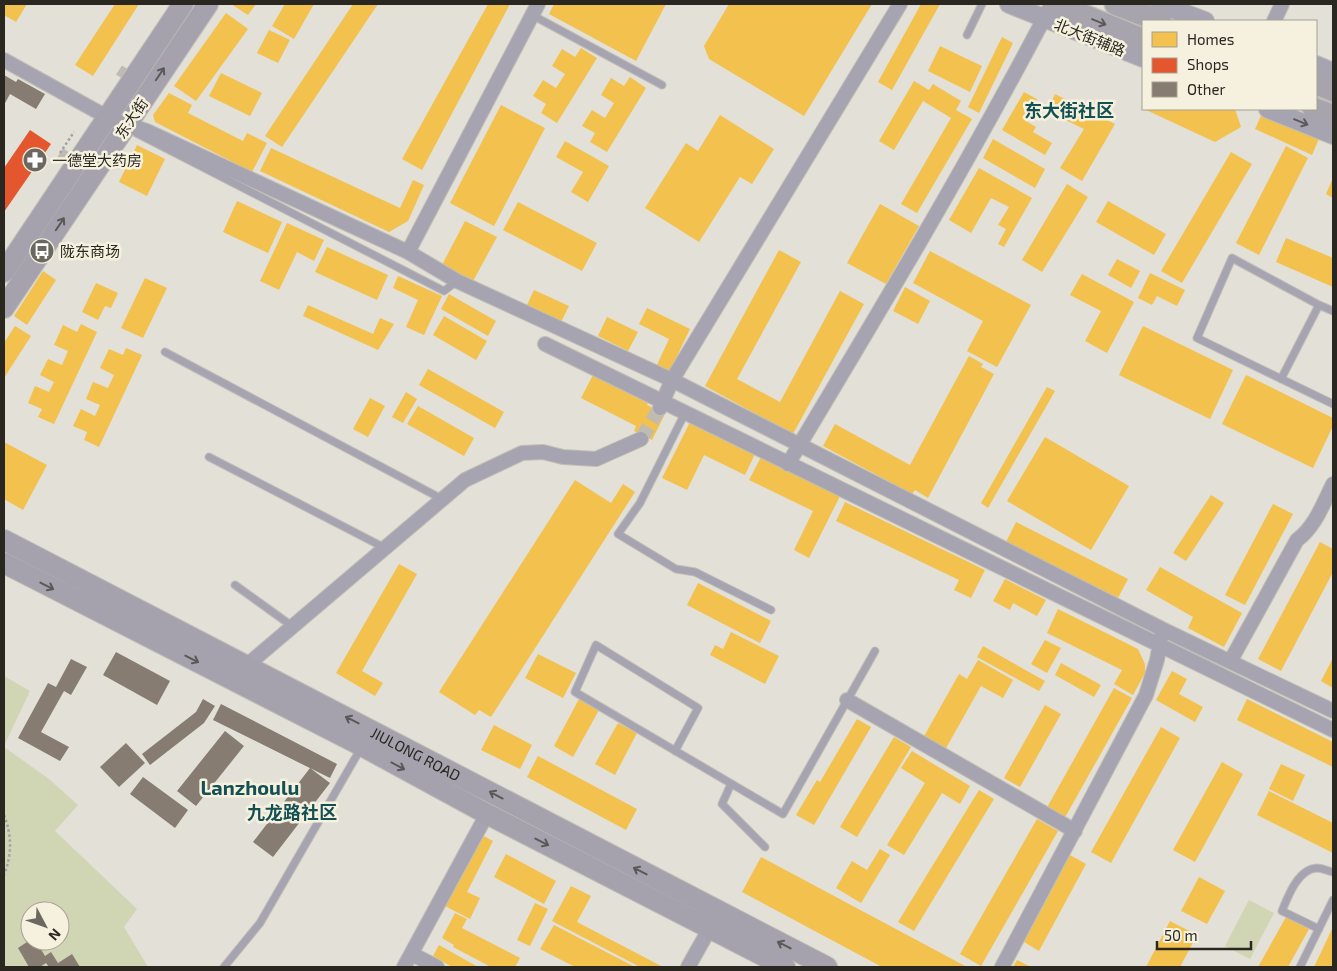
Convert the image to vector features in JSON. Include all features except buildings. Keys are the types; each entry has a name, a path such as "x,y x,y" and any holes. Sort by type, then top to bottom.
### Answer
{"main road":[{"name":"东大街","path":"4,272 183,4"},
{"name":"东大街","path":"4,308 208,4"},
{"path":"1116,4 1162,11"},
{"path":"1050,8 1142,40"},
{"path":"1317,83 1333,90"},
{"path":"1317,110 1333,116"},
{"name":"JIULONG ROAD","path":"4,540 828,967"},
{"name":"JIULONG ROAD","path":"4,563 362,746 487,814 785,967"}],"street":[{"path":"661,405 672,380 900,4"},
{"name":"北大街辅路","path":"1009,4 1050,8 1142,57"},
{"path":"1274,20 1282,4"},
{"path":"788,464 883,305 1009,84 1050,8"},
{"path":"408,252 535,9"},
{"path":"1162,11 1201,20"},
{"path":"4,60 107,117 147,131 408,252 457,281 672,380 1162,629 1231,660 1333,711"},
{"path":"1317,65 1333,72"},
{"path":"1270,110 1333,135"},
{"path":"544,344 661,405 685,413 1333,730"},
{"path":"246,666 465,480 522,453 543,452 563,458 596,459 641,439"},
{"path":"1231,660 1297,540 1310,527 1333,484"},
{"path":"1002,967 1146,695 1158,660 1162,629"},
{"path":"847,700 1075,832"},
{"path":"404,967 487,814"},
{"path":"688,967 710,928"},
{"path":"412,954 437,967"}],"lane":[{"path":"968,35 982,4"},
{"path":"535,9 662,85"},
{"path":"126,125 444,291 457,281"},
{"path":"1333,311 1232,258 1196,338 1333,404"},
{"path":"1281,379 1319,305"},
{"path":"166,352 442,499"},
{"path":"685,413 640,503 618,534 676,569 695,572 771,610"},
{"path":"209,458 385,548"},
{"path":"235,585 292,626"},
{"path":"675,751 698,708 596,645 575,692 675,751 783,814 875,651"},
{"path":"224,967 260,923 362,746"},
{"path":"732,784 722,804 765,847"},
{"path":"1319,929 1282,911 1291,889 1305,872 1317,868 1333,872"},
{"path":"1300,967 1333,900"}],"path":[{"path":"60,153 74,132"},
{"path":"4,815 10,830 9,862 4,876"}],"green space":[{"path":"4,676 30,691 4,746"},
{"path":"4,747 49,779 78,805 55,831 137,909 124,927 148,967 4,967"},
{"path":"1249,900 1274,913 1250,959 1225,946"}],"tunnel":[{"path":"184,19 195,4"},
{"path":"119,70 136,81"},
{"path":"60,153 79,165"},
{"path":"35,244 62,203"},
{"path":"641,439 660,408"}],"place":[{"name":"一德堂大药房","path":"35,160"},
{"name":"陇东商场","path":"42,251"}],"district":[{"name":"东大街社区","path":"1069,110"},
{"name":"Lanzhoulu","path":"250,787"},
{"name":"九龙路社区","path":"292,812"}]}
